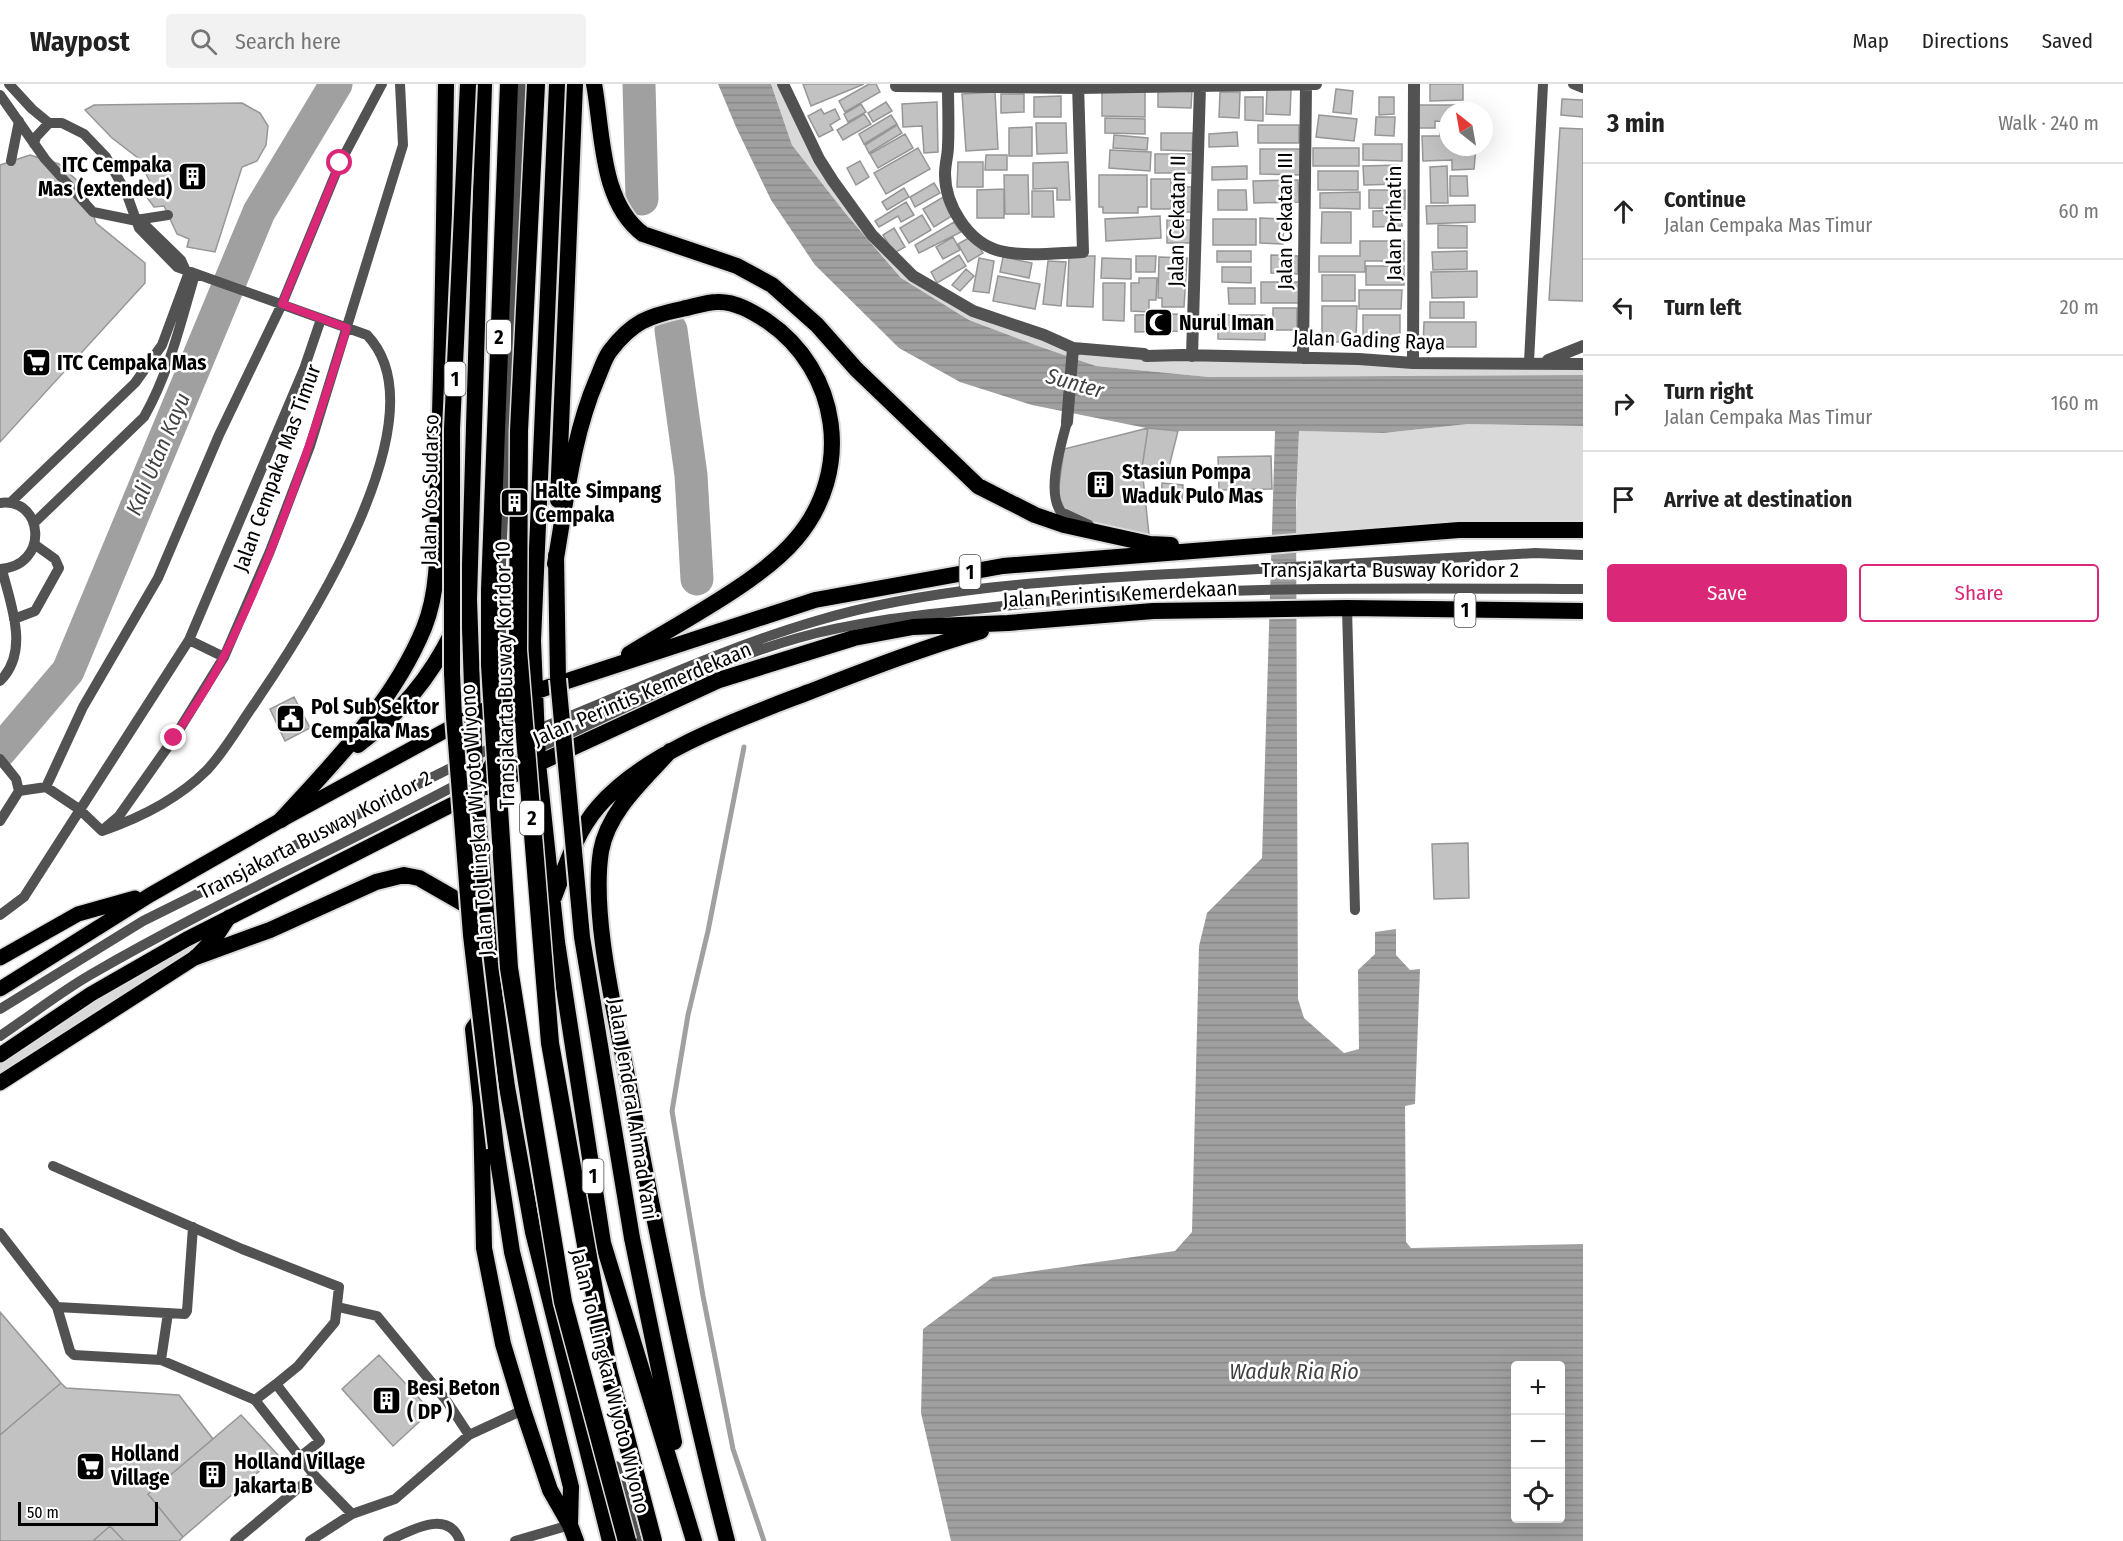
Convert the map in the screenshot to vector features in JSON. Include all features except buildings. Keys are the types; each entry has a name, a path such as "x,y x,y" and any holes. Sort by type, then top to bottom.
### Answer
{"highway":[{"path":"280,820 361,730 398,680 424,627 432,601 436,555 444,307 446,84"},
{"name":"Jalan Yos Sudarso","path":"468,84 452,429 451,617 454,717 471,935 500,1171 512,1252 571,1487 573,1533"},
{"name":"Jalan Yos Sudarso","path":"472,716 469,599 484,84"},
{"name":"Jalan Tol Lingkar Wiyoto Wiyono","path":"509,84 490,590 497,800 509,968 563,1302 627,1541"},
{"name":"Jalan Tol Lingkar Wiyoto Wiyono","path":"538,84 519,431 520,674 550,1043 608,1370 654,1541"},
{"name":"1","path":"527,700 533,641 557,84"},
{"name":"1","path":"555,564 575,84"},
{"path":"594,84 612,188 619,208 632,225 643,234 749,271 790,300 817,325 860,373 978,486 1035,515 1064,525 1150,544 1217,548"},
{"path":"555,564 579,430 608,353 622,336 650,315 719,302 743,307 784,333 803,354 821,383 831,415 831,460 825,487 796,539 760,570 693,616 602,670"},
{"name":"Jalan Perintis Kemerdekaan","path":"472,716 504,702 527,700 602,670 815,600 1003,566 1107,560 1268,543 1459,530 1583,530"},
{"name":"Jalan Jenderal Ahmad Yani","path":"555,564 558,680 582,937 632,1238 694,1541"},
{"path":"331,765 384,724 417,690 431,673 469,599"},
{"name":"Jalan Perintis Kemerdekaan","path":"476,793 505,770 714,675 741,666 854,638 913,627 1008,623 1153,611 1257,608 1583,611"},
{"path":"553,901 574,845 589,818 612,791 670,752 707,732 788,700 936,644 1008,623"},
{"path":"482,772 504,742 527,700"},
{"name":"Jalan Jenderal Ahmad Yani","path":"527,700 530,759 603,1243 694,1541"},
{"path":"472,716 504,742 530,759"},
{"name":"1","path":"472,716 474,755 482,772 476,793 494,1003 501,1048 533,1232 610,1541"},
{"path":"670,752 618,811 606,833 601,850 600,902 609,980 655,1230 727,1541"},
{"path":"196,957 270,930 376,882 404,875 419,878 486,916"},
{"path":"494,1003 477,1021 473,1029 481,1107 483,1248 503,1344 523,1410 550,1490 573,1533"},
{"path":"481,1107 501,1048"}],"main road":[{"path":"0,989 150,895 280,820 472,716"},
{"path":"0,1055 91,994 229,916 476,793"},
{"path":"0,958 78,914 150,895"},
{"path":"0,1083 196,957 218,934 229,916"}],"street":[{"name":"Jalan Gading Raya","path":"783,84 819,159 872,235 913,276 973,311 1044,335 1073,352 1144,354 1146,357 1583,364"},
{"name":"Jalan Cekatan III","path":"1303,358 1306,84"},
{"path":"896,86 1316,84"},
{"name":"Jalan Prihatin","path":"1413,363 1414,84"},
{"path":"948,86 946,186 959,220 980,243 1000,251 1037,254 1083,252 1078,86"},
{"name":"Jalan Cekatan II","path":"1192,356 1200,86"},
{"name":"Jalan Gading Raya","path":"1544,362 1583,346"},
{"path":"1068,419 1073,352"}],"lane":[{"path":"9,84 32,109 50,123 62,123 84,134 106,157 126,192 139,228 177,267 367,335 377,346 388,398 385,438 375,481 341,562 287,656 209,768 185,790 155,808 102,831 79,809 46,787 19,791"},
{"path":"46,787 83,706 158,578 219,435 282,304 340,163 382,84"},
{"name":"Jalan Cempaka Mas Timur","path":"102,831 119,816 174,738 224,657 270,551 302,467 403,145 400,84"},
{"name":"Transjakarta Busway Koridor 10","path":"521,84 500,589 514,986 571,1303 637,1541"},
{"name":"Transjakarta Busway Koridor 10","path":"530,732 525,660 523,537 538,84"},
{"path":"1529,362 1544,84"},
{"path":"1573,84 1583,88"},
{"path":"0,95 34,144 93,212 136,220 168,215"},
{"path":"11,161 19,121"},
{"path":"34,144 36,137 50,123"},
{"path":"34,523 144,417 153,400 167,347 192,273"},
{"path":"0,915 24,897 189,640 304,369 321,319"},
{"path":"5,502 135,383 167,347"},
{"path":"1068,419 1058,456 1054,495 1056,505 1061,512 1111,535"},
{"path":"0,681 7,675 18,642 1,569 19,565 32,552 37,535 34,523 19,505 5,502"},
{"path":"14,619 35,611 59,568 56,559 34,543"},
{"name":"Transjakarta Busway Koridor 2","path":"0,1009 143,921 250,870 474,755 708,658 817,621 912,600 1042,581 1535,553 1583,555"},
{"name":"Transjakarta Busway Koridor 2","path":"741,666 772,646 868,621 1096,596 1261,590 1583,589"},
{"path":"1347,608 1354,910"},
{"path":"189,640 224,657"},
{"path":"0,759 16,779 19,791 0,821"},
{"name":"Transjakarta Busway Koridor 10","path":"530,759 538,994 590,1302 621,1434 654,1541"},
{"name":"Transjakarta Busway Koridor 2","path":"0,1036 88,976 238,894 392,820 482,772 505,770"},
{"path":"53,1166 339,1287 335,1322 298,1366 255,1400"},
{"path":"57,1307 168,1313 181,1316 187,1311 194,1227"},
{"path":"0,1233 57,1307 70,1351 74,1354 160,1360 255,1400 314,1475 352,1514"},
{"path":"338,1307 377,1316 439,1392 470,1435"},
{"path":"160,1360 168,1313"},
{"path":"276,1384 320,1441 300,1457"},
{"path":"310,1541 352,1514 395,1499 470,1435 523,1410"},
{"path":"235,1541 314,1475"},
{"path":"388,1541 425,1525 437,1523 447,1524 456,1531 460,1541"},
{"path":"515,1541 573,1533"}],"shaded area":[{"path":"771,84 783,84 803,123 872,235 940,293 1073,348 1583,363 1583,375 1209,377 1096,366 1041,347 969,320 901,278 846,214 792,145"},
{"path":"1468,424 1583,426 1583,530 1295,542 1299,431 1384,433"},
{"path":"218,934 0,1083 0,1055 187,939"}],"water":[{"name":"Waduk Ria Rio","path":"718,84 771,84 792,145 846,214 901,278 969,320 1096,366 1209,377 1583,375 1583,426 1468,424 1384,433 1299,431 1296,504 1298,999 1304,1018 1344,1053 1359,1049 1358,970 1375,954 1375,932 1396,929 1396,955 1410,970 1420,969 1415,1104 1405,1106 1406,1242 1411,1248 1583,1244 1583,1541 951,1541 921,1413 923,1329 993,1277 1175,1251 1192,1232 1199,946 1207,913 1262,858 1275,431 1161,431 1032,405 960,382 899,348 815,265 771,200"}],"waterway":[{"name":"Kali Utan Kayu","path":"0,751 68,671 259,212 336,84"},
{"path":"639,84 642,199"},
{"path":"671,330 691,475 697,579"},
{"path":"744,747 708,931 688,1015 672,1111 703,1296 733,1449 764,1541"}],"place":[{"name":"ITC Cempaka Mas (extended)","path":"193,177"},
{"name":"Nurul Iman","path":"1158,323"},
{"name":"ITC Cempaka Mas","path":"36,363"},
{"name":"Stasiun Pompa Waduk Pulo Mas","path":"1101,484"},
{"name":"Halte Simpang Cempaka","path":"514,503"},
{"name":"Pol Sub Sektor Cempaka Mas","path":"290,719"},
{"name":"Besi Beton ( DP )","path":"386,1400"},
{"name":"Holland Village","path":"90,1466"},
{"name":"Holland Village Jakarta B","path":"213,1474"}],"route":[{"path":"174,738 224,657 270,551 310,446 347,328 282,304 340,163"}],"water label":[{"name":"Sunter","path":"1075,383"}]}
